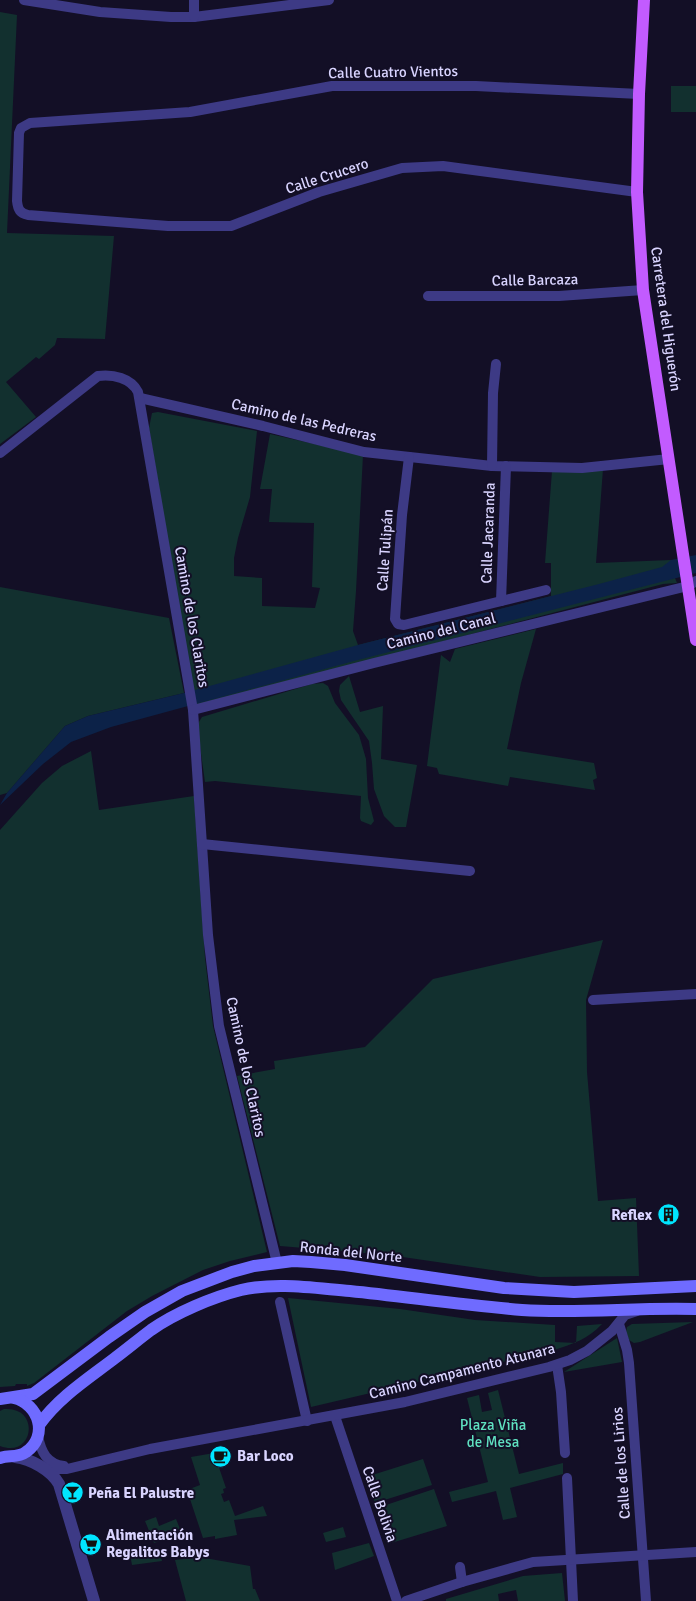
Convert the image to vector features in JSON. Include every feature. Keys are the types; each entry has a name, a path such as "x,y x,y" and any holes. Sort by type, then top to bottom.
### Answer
{"main road":[{"name":"Carretera del Higuerón","path":"644,0 639,94 638,192 643,290 669,459 692,584 696,640"},
{"name":"Ronda del Norte","path":"5,1398 24,1397 34,1394 109,1337 182,1291 232,1272 254,1266 302,1262 337,1264 504,1288 574,1292 696,1286"},
{"path":"5,1457 29,1450 50,1411 75,1388 153,1329 203,1303 241,1290 276,1285 309,1287 547,1312 696,1309"},
{"name":"Ronda del Norte","path":"5,1398 16,1398 27,1403 35,1413 38,1431"}],"street":[{"path":"24,0 142,16 194,17 329,0"},
{"path":"194,0 194,17"},
{"name":"Calle Cuatro Vientos","path":"28,215 21,213 18,209 17,201 20,132 21,128 30,123 190,112 332,86 476,86 639,94"},
{"name":"Calle Crucero","path":"28,215 168,226 231,226 319,192 402,168 443,166 638,192"},
{"name":"Calle Barcaza","path":"428,296 559,296 643,290"},
{"path":"492,466 493,393 496,364"},
{"path":"0,454 98,376 112,376 128,381 135,386 140,398"},
{"name":"Camino de las Pedreras","path":"140,398 263,426 364,452 492,466 582,468 669,459"},
{"name":"Camino de los Claritos","path":"140,398 193,710 208,935 219,1026 277,1263"},
{"name":"Calle Tulipán","path":"409,457 402,515 396,619 398,624 418,621 501,600"},
{"name":"Calle Jacaranda","path":"501,600 506,466"},
{"name":"Camino del Canal","path":"193,710 692,584"},
{"path":"501,600 546,590"},
{"path":"202,844 470,871"},
{"path":"593,1000 696,994"},
{"path":"49,1473 150,1449 307,1421 280,1302"},
{"name":"Camino Campamento Atunara","path":"307,1421 405,1402 557,1365 587,1351 602,1340 626,1315 640,1310"},
{"name":"Calle de los Lirios","path":"618,1324 627,1350 629,1363 646,1601"},
{"path":"557,1365 561,1392 565,1453"},
{"name":"Calle Bolivia","path":"335,1416 397,1601"},
{"path":"38,1431 42,1451 50,1462 72,1467"},
{"path":"5,1457 29,1460 49,1473 61,1487 94,1601"},
{"path":"567,1478 572,1601"},
{"path":"406,1601 462,1582 533,1562 696,1552"},
{"path":"460,1566 462,1582"}],"green space":[{"path":"0,12 17,15 7,233 114,236 105,339 57,338 55,345 39,359 36,357 6,382 36,417 0,444"},
{"path":"671,86 696,86 696,112 671,112"},
{"path":"158,412 257,431 250,497 238,538 234,558 234,576 262,578 262,606 315,608 320,588 312,587 314,523 269,522 272,489 260,489 270,434 363,455 353,631 358,645 551,596 551,563 545,563 552,471 603,469 596,563 671,560 677,583 663,584 195,706 149,428 152,413"},
{"path":"0,587 169,618 184,693 88,716 65,726 7,793 0,795"},
{"path":"536,629 521,683 507,749 594,763 597,778 593,780 595,790 510,777 508,786 439,774 437,768 427,766 441,655 450,662 455,649"},
{"path":"349,676 360,712 383,706 381,759 417,765 406,827 395,827 384,816 374,789 369,741 341,700 340,685"},
{"path":"323,683 328,686 335,703 359,735 366,759 368,798 374,821 371,825 361,821 361,796 215,781 205,782 197,725 202,717 312,684"},
{"path":"91,751 99,810 194,796 205,958 213,1026 267,1252 203,1270 127,1311 34,1383 27,1386 27,1384 16,1384 15,1386 0,1387 0,830 42,783 62,766"},
{"path":"603,940 586,1000 587,1072 598,1201 636,1198 639,1276 540,1277 389,1255 280,1246 237,1076 275,1069 274,1061 365,1047 433,979"},
{"path":"288,1298 400,1309 475,1320 555,1325 555,1342 574,1343 554,1350 311,1407"},
{"path":"693,1322 634,1343 629,1340 626,1332 627,1327 632,1324"},
{"path":"602,1324 591,1334 576,1342 577,1326"},
{"path":"617,1338 622,1362 564,1372"},
{"name":"Plaza Viña de Mesa","path":"498,1390 519,1474 563,1463 563,1474 510,1488 517,1517 503,1520 496,1491 452,1502 449,1492 488,1482 467,1398 479,1395 482,1412 492,1410 488,1393"},
{"path":"4,1409 16,1410 24,1415 28,1423 29,1431 26,1439 20,1445 11,1448 0,1446 0,1411"},
{"path":"214,1453 226,1488 223,1489 224,1493 221,1494 224,1502 229,1500 235,1516 263,1506 267,1516 234,1520 237,1535 215,1539 215,1536 203,1538 187,1490 200,1485 191,1457"},
{"path":"423,1459 432,1485 375,1503 366,1477"},
{"path":"434,1489 447,1526 388,1544 377,1508"},
{"path":"156,1517 159,1526 176,1519 182,1534 154,1543 145,1521"},
{"path":"343,1527 346,1537 326,1542 323,1533"},
{"path":"369,1543 374,1556 335,1570 332,1553"},
{"path":"149,1545 150,1555 160,1553 162,1561 132,1565 129,1549"},
{"path":"199,1557 250,1566 253,1589 255,1589 260,1601 186,1601 175,1560"},
{"path":"562,1573 565,1601 518,1601 516,1590 498,1594 499,1601 446,1601 446,1599 523,1576"}],"water":[{"path":"696,555 696,573 354,661 111,727 71,742 43,764 0,805 7,793 65,726 88,716 184,693 358,645 599,584 662,567 671,560"}],"place":[{"name":"Reflex","path":"668,1215"},
{"name":"Bar Loco","path":"221,1456"},
{"name":"Peña El Palustre","path":"72,1493"},
{"name":"Alimentación Regalitos Babys","path":"90,1544"}]}
